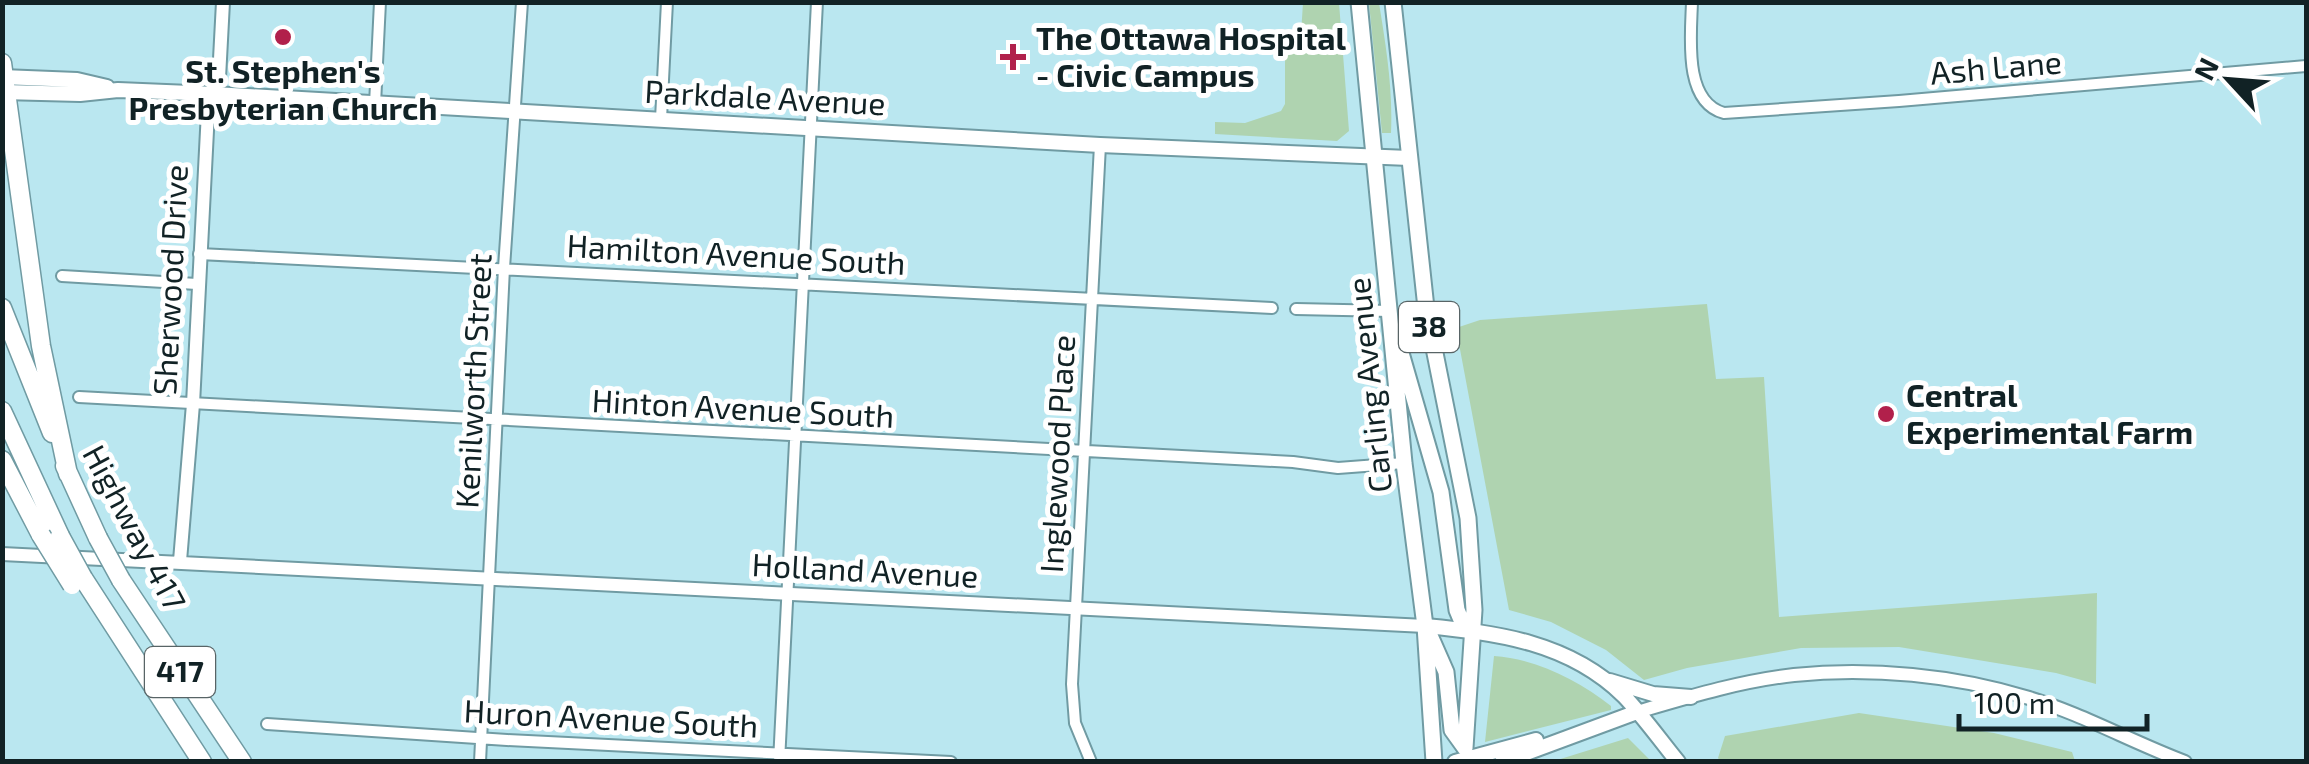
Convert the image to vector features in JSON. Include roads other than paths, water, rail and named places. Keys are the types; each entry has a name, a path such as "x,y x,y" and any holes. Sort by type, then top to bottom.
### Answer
{"highway":[{"path":"4,81 42,346 68,474"},
{"name":"Highway 417","path":"2,308 68,474 98,538 121,580 242,762"},
{"name":"417","path":"2,411 51,536 77,582 202,762"},
{"path":"2,460 51,536"}],"main road":[{"name":"Carling Avenue","path":"1359,2 1404,463 1426,626 1434,762"},
{"name":"Carling Avenue","path":"1393,2 1431,340 1468,518 1473,630 1462,757"},
{"name":"Parkdale Avenue","path":"4,81 77,80 118,90 1100,146 1409,158"},
{"path":"1390,312 1440,492 1457,610 1462,622 1473,630"},
{"path":"1426,626 1443,661 1452,730 1462,757 1567,736"},
{"name":"Holland Avenue","path":"1426,626 1512,636 1582,664 1637,712 1678,762"},
{"path":"1604,680 1653,694 1691,697"},
{"path":"1502,762 1637,712"}],"street":[{"name":"Sherwood Drive","path":"180,561 193,404 208,110 219,78 223,2"},
{"path":"375,104 380,2"},
{"name":"Kenilworth Street","path":"480,762 504,268 522,2"},
{"path":"660,119 667,2"},
{"path":"780,757 816,2"},
{"name":"Ash Lane","path":"1692,2 1698,92 1711,109 1742,112 2306,66"},
{"name":"Inglewood Place","path":"1091,762 1076,724 1072,684 1100,146"},
{"name":"Hamilton Avenue South","path":"198,254 1272,308"},
{"path":"62,276 197,284"},
{"path":"1296,310 1390,312"},
{"name":"Hinton Avenue South","path":"79,397 1082,450 1332,467 1404,463"},
{"name":"Holland Avenue","path":"2,554 1426,626"},
{"path":"1637,712 1791,676 1915,676 2030,698 2184,762"},
{"name":"Huron Avenue South","path":"268,724 780,757 952,762"}],"place":[{"name":"St. Stephen's Presbyterian Church","path":"283,37"},
{"name":"The Ottawa Hospital - Civic Campus","path":"1013,57"},
{"name":"Central Experimental Farm","path":"1886,414"}]}
